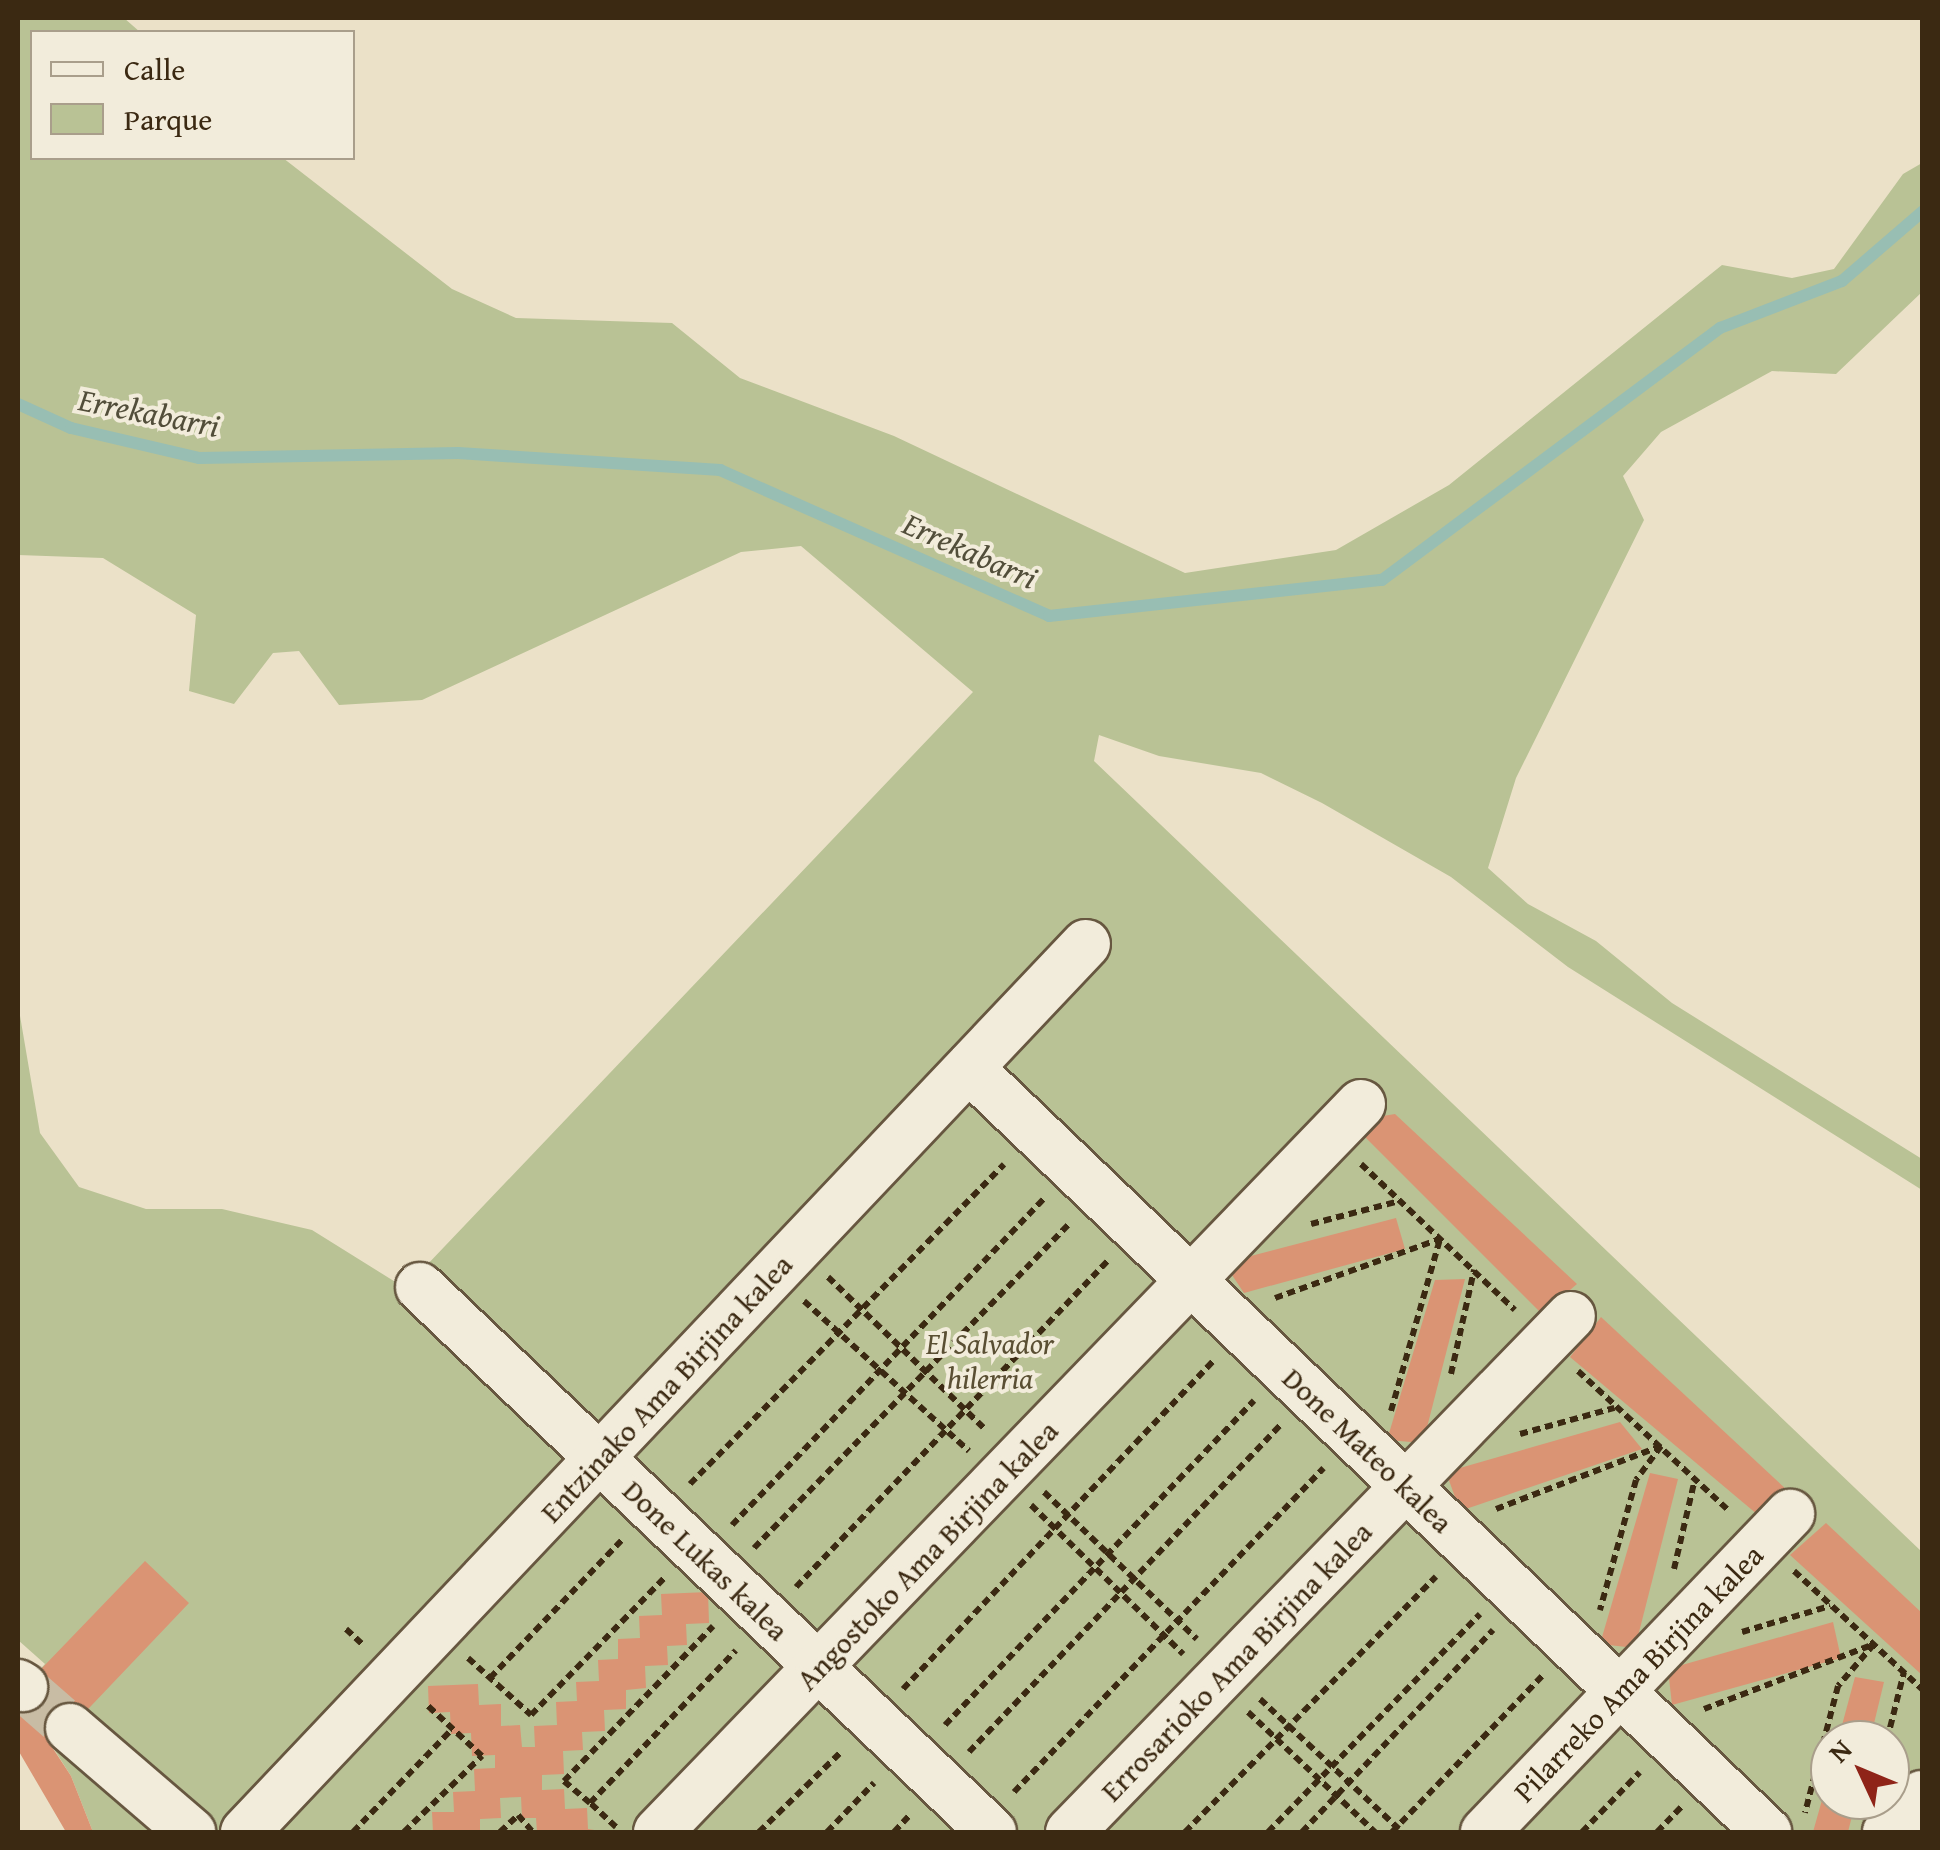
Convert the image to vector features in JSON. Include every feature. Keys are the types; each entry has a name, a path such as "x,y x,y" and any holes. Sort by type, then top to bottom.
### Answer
{"street":[{"name":"Entzinako Ama Birjina kalea","path":"244,1832 1086,944"},
{"name":"Done Mateo kalea","path":"969,1068 1767,1832"},
{"name":"Angostoko Ama Birjina kalea","path":"658,1832 1346,1119"},
{"name":"Done Lukas kalea","path":"420,1287 987,1828"},
{"name":"Errosarioko Ama Birjina kalea","path":"1070,1832 1222,1676 1379,1460 1559,1329"},
{"name":"Pilarreko Ama Birjina kalea","path":"1485,1832 1593,1665 1777,1528"},
{"path":"70,1728 191,1832"},
{"path":"1887,1832 1922,1795"}],"path":[{"path":"1346,1119 1440,1239 1559,1329 1661,1446 1777,1528 1874,1644 1922,1689"},
{"path":"490,1678 652,1508 676,1499 1036,1132"},
{"path":"590,1804 732,1585 719,1539 903,1346 1086,1180"},
{"path":"621,1832 564,1782 732,1585 926,1371 1086,1180"},
{"path":"436,1630 532,1716 732,1585 945,1432 1138,1230"},
{"path":"827,1832 890,1735 1054,1528 1235,1323 1440,1239"},
{"path":"987,1828 1178,1621 1379,1460 1440,1239"},
{"path":"786,1261 863,1308 966,1410 1054,1528 1120,1594 1164,1636 1288,1727 1351,1781 1397,1831 1593,1665 1636,1480 1661,1446"},
{"path":"786,1261 839,1334 878,1372 945,1432 1009,1469 1108,1554 1178,1621 1278,1738 1376,1832"},
{"path":"759,1832 890,1735 936,1734 1108,1554 1297,1382"},
{"path":"894,1832 1134,1579 1297,1382"},
{"path":"1185,1832 1278,1738 1458,1537 1661,1446"},
{"path":"1268,1832 1516,1592"},
{"path":"1302,1832 1516,1592"},
{"path":"346,1630 373,1654"},
{"path":"1582,1832 1663,1733 1874,1644"},
{"path":"1800,1832 1838,1686 1874,1644"},
{"path":"1892,1720 1904,1672"},
{"path":"404,1832 482,1756 412,1692"},
{"path":"353,1832 452,1728"},
{"path":"500,1832 518,1815 534,1832"}],"green space":[{"name":"El Salvador hilerria","path":"18,18 124,18 138,30 30,30 30,160 286,160 452,289 516,318 672,323 740,378 894,436 1185,573 1336,550 1449,485 1722,265 1792,278 1834,269 1903,174 1922,163 1922,292 1836,374 1772,371 1661,432 1623,476 1644,520 1516,778 1488,868 1528,904 1596,941 1672,1003 1922,1159 1922,1190 1568,967 1451,877 1322,803 1261,773 1159,756 1099,735 1094,761 1922,1552 1922,1832 93,1832 71,1776 18,1693 45,1664 18,1640 18,1004 40,1133 79,1187 146,1209 222,1209 312,1230 405,1288 973,692 801,546 741,552 422,700 339,705 299,651 273,653 234,704 189,691 196,615 103,558 18,555"}],"building":[{"path":"1395,1114 1577,1284 1542,1314 1364,1136 1377,1117"},
{"path":"1396,1218 1405,1249 1244,1293 1224,1263"},
{"path":"1465,1279 1423,1443 1387,1440 1435,1280"},
{"path":"1601,1317 1788,1491 1758,1515 1570,1357"},
{"path":"1620,1422 1642,1449 1460,1511 1446,1472"},
{"path":"1650,1473 1678,1479 1635,1648 1600,1644"},
{"path":"1826,1523 1922,1613 1922,1675 1790,1555"},
{"path":"145,1561 189,1603 52,1747 71,1776 93,1832 66,1832 18,1750 18,1693"},
{"path":"708,1592 709,1623 686,1624 687,1645 667,1646 668,1665 645,1666 646,1688 626,1690 626,1709 604,1710 605,1731 582,1732 583,1750 563,1751 564,1774 542,1775 542,1790 564,1789 565,1809 587,1808 588,1829 607,1832 537,1832 536,1818 522,1818 521,1797 500,1798 501,1818 480,1819 480,1832 433,1832 432,1812 454,1812 453,1792 475,1791 474,1769 495,1768 495,1755 472,1756 471,1733 451,1734 450,1712 429,1713 428,1686 478,1684 479,1705 501,1704 501,1726 520,1725 522,1747 535,1747 534,1726 557,1725 556,1702 577,1701 576,1682 599,1681 598,1660 618,1659 618,1639 640,1638 639,1616 662,1615 661,1594"},
{"path":"1833,1622 1841,1658 1672,1705 1668,1669"},
{"path":"1855,1677 1884,1682 1875,1720 1843,1720"},
{"path":"1816,1820 1851,1820 1848,1832 1813,1832"}],"waterway":[{"name":"Errekabarri","path":"18,404 71,428 199,458 458,453 720,470 1049,616 1382,580 1720,328 1842,281 1922,212"}],"tunnel":[{"path":"23,1687 70,1728"}]}
